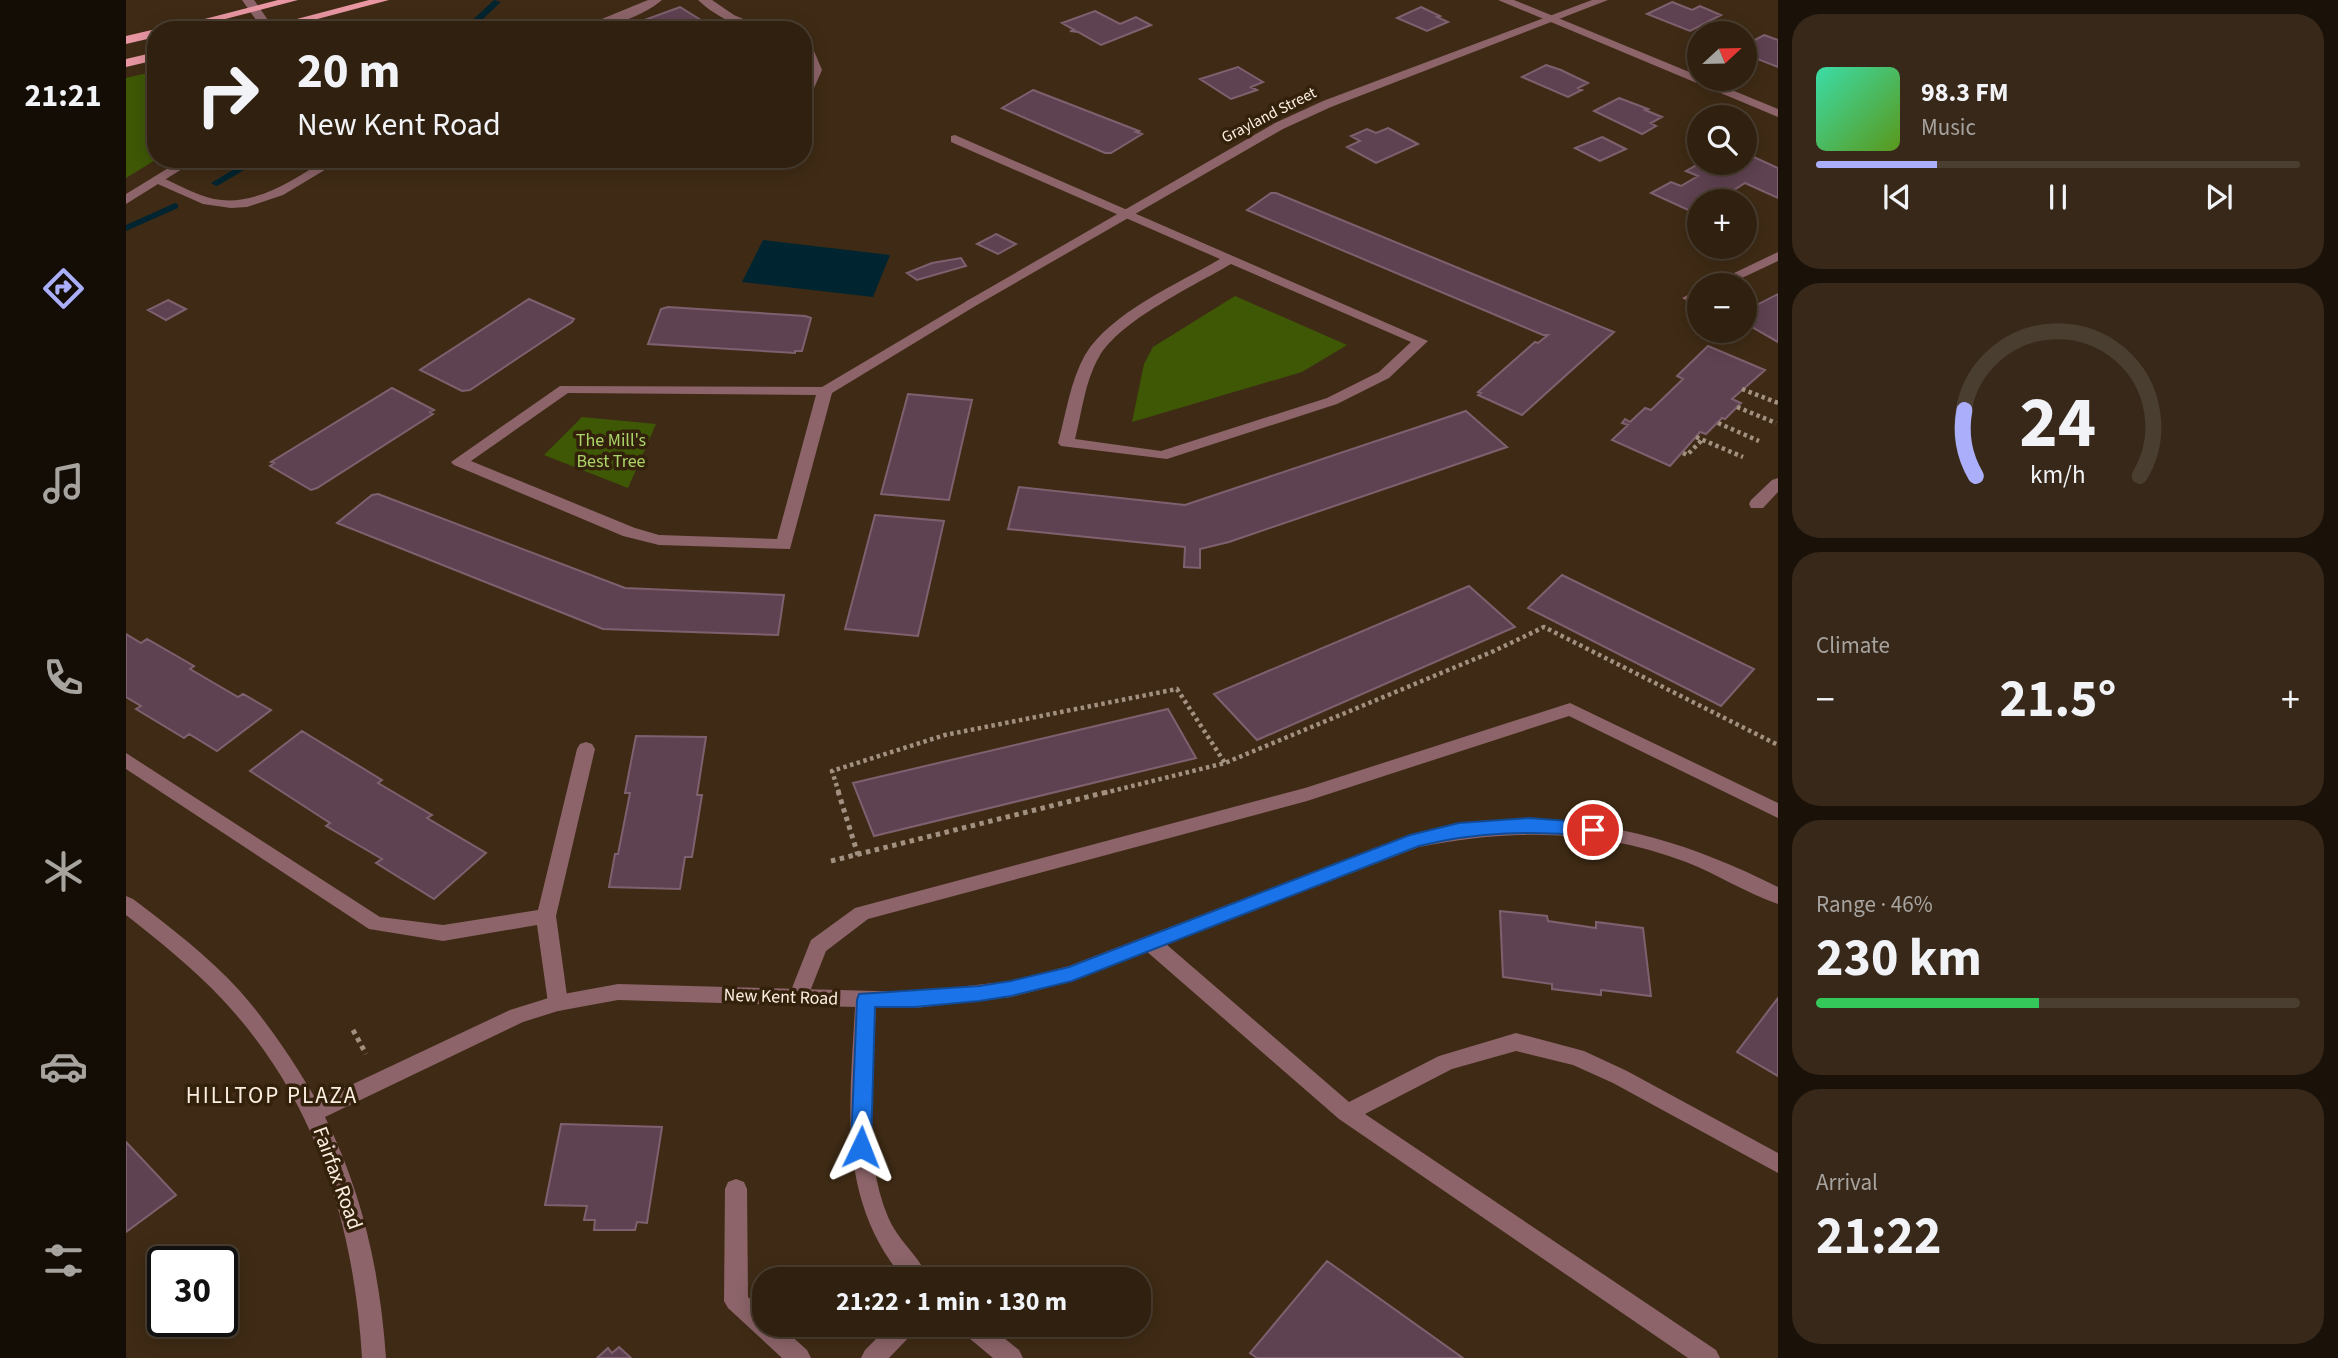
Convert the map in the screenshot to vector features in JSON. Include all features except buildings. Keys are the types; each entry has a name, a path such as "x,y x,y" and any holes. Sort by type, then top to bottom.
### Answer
{"main road":[{"path":"197,21 252,4 292,0"},
{"path":"298,21 383,0"},
{"path":"126,40 147,35"},
{"path":"126,63 147,58"}],"street":[{"path":"607,21 638,10 656,0"},
{"path":"704,0 740,21"},
{"path":"1504,0 1778,113"},
{"name":"Grayland Street","path":"825,391 972,302 1279,126 1308,112 1602,0"},
{"path":"252,4 262,21"},
{"path":"812,58 817,69 812,80"},
{"path":"956,139 1231,258 1421,341 1384,375 1332,401 1162,456 1066,443 1086,368 1099,346 1135,316 1231,258"},
{"path":"126,200 178,168"},
{"path":"158,181 212,203 227,205 270,195 320,168"},
{"path":"1742,273 1778,256"},
{"path":"565,389 825,391 784,545 659,540 628,532 458,463 565,389"},
{"path":"1757,504 1778,483"},
{"path":"798,998 818,946 862,913 1307,794 1570,709 1778,811"},
{"path":"558,1003 546,916 586,749"},
{"path":"126,760 376,925 443,933 546,916"},
{"name":"New Kent Road","path":"314,1112 517,1016 558,1003 618,992 915,1000 1011,989 1072,974 1416,840 1459,829 1553,825 1614,832 1712,862 1778,895"},
{"name":"Fairfax Road","path":"126,904 178,944 229,993 278,1055 314,1112 344,1181 361,1244 373,1317 374,1358"},
{"path":"1152,944 1347,1113 1708,1358"},
{"path":"866,1000 861,1147 865,1185 878,1223 908,1267"},
{"path":"1347,1113 1446,1062 1516,1042 1577,1057 1620,1077 1778,1164"},
{"path":"736,1189 736,1301 799,1358"},
{"path":"873,1358 893,1337"},
{"path":"986,1337 1011,1358"}],"path":[{"path":"1742,389 1778,403"},
{"path":"1737,407 1776,423"},
{"path":"1718,423 1759,441"},
{"path":"1696,437 1743,457"},
{"path":"1683,453 1687,455 1702,440"},
{"path":"831,861 1225,763 1494,651 1544,627 1778,745"},
{"path":"858,855 832,771 945,735 1177,689 1225,763"}],"green space":[{"path":"147,73 147,165 126,178 126,78"},
{"path":"1235,296 1347,345 1302,372 1132,422 1144,364 1153,347"},
{"name":"The Mill's Best Tree","path":"582,417 656,424 628,488 544,455"}],"water":[{"path":"763,240 890,255 873,297 742,282"}],"waterway":[{"path":"476,21 497,2"},
{"path":"216,183 242,168"},
{"path":"126,228 175,206"}],"district":[{"name":"HILLTOP PLAZA","path":"272,1095"}],"route":[{"path":"861,1147 866,1000 915,1000 1011,989 1072,974 1416,840 1459,829 1553,825 1593,830"}]}
